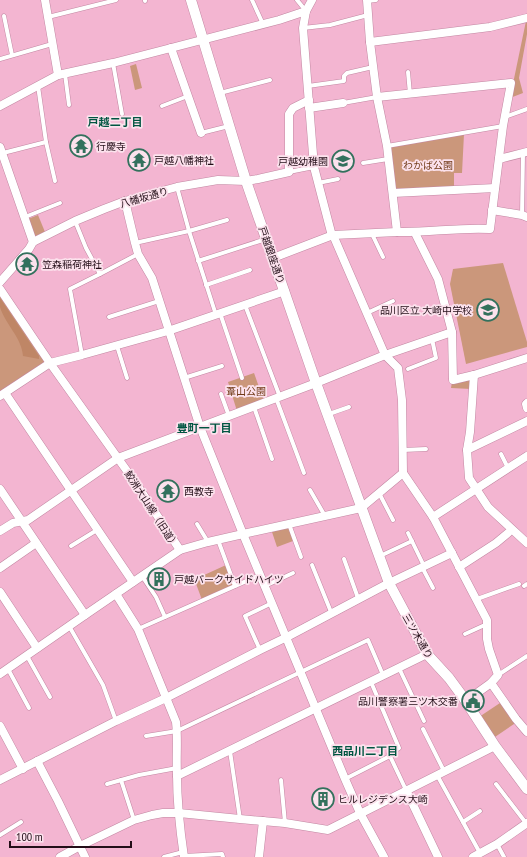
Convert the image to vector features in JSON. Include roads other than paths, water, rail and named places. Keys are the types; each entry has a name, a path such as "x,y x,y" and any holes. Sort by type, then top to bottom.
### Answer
{"street":[{"path":"45,0 52,44 61,74"},
{"name":"戸越銀座通り","path":"191,0 246,180 316,384 361,508"},
{"path":"312,0 306,12 303,28 314,167 318,182 333,235 385,355 398,368 402,400 403,473 433,517 487,620 487,639 489,650 498,675 491,683 466,701"},
{"path":"367,1 373,67 388,159 397,232"},
{"path":"0,106 61,74 113,63 204,40 306,12"},
{"path":"370,42 490,27 527,18"},
{"path":"171,48 201,134"},
{"path":"273,258 333,235 397,232 415,233 475,228 490,229 503,126 511,83 377,97"},
{"path":"289,172 289,114 293,108 309,104 343,102"},
{"path":"1,149 33,242"},
{"path":"499,160 525,153"},
{"name":"八幡坂通り","path":"0,282 29,249 33,242 104,208 125,201 177,188 218,180 258,179 289,172"},
{"path":"392,193 495,188"},
{"path":"125,201 138,254 152,278 200,427 345,779 360,814 384,857"},
{"path":"492,210 525,216"},
{"path":"415,233 438,279 452,332 453,380 527,358"},
{"name":"鮫洲大山線（旧道）","path":"0,289 50,364 118,458 180,550 0,674"},
{"path":"133,582 71,490 2,395 50,364 168,331 285,291"},
{"path":"0,531 13,522 28,520 118,458 316,384 385,355 452,332"},
{"path":"474,375 470,432 467,450 469,478 492,511 527,542"},
{"path":"527,403 527,408"},
{"path":"467,450 527,421"},
{"path":"433,517 527,456"},
{"path":"180,550 208,542 361,508 403,473"},
{"path":"0,488 85,615"},
{"name":"三ツ木通り","path":"361,508 389,583 427,654 449,678 495,746 525,784"},
{"path":"458,567 496,543 508,533"},
{"path":"0,568 36,543"},
{"path":"0,780 287,637 358,598 452,553"},
{"path":"0,592 37,648"},
{"path":"116,594 138,629 176,722 179,813 184,855"},
{"path":"177,772 230,750 427,654"},
{"path":"491,683 527,732"},
{"path":"0,726 23,768"},
{"path":"60,857 134,820 152,814 179,813 285,823 328,830 495,746"},
{"path":"37,761 85,857"},
{"path":"406,790 438,857"},
{"path":"259,857 262,821"},
{"path":"476,855 497,844 527,824"}],"lane":[{"path":"48,18 116,0"},
{"path":"252,0 263,24"},
{"path":"297,0 306,12"},
{"path":"367,1 376,0"},
{"path":"303,28 330,25 368,15"},
{"path":"4,16 12,55"},
{"path":"0,59 52,44"},
{"path":"113,63 122,114"},
{"path":"308,86 344,81 344,76 347,73 373,67"},
{"path":"408,72 410,94"},
{"path":"61,74 69,105"},
{"path":"219,93 270,80"},
{"path":"38,86 46,142 54,181"},
{"path":"162,106 188,96"},
{"path":"343,102 377,97"},
{"path":"505,117 527,110"},
{"path":"201,134 229,126"},
{"path":"386,146 503,126"},
{"path":"1,149 46,142"},
{"path":"525,153 525,216"},
{"path":"363,163 388,159"},
{"name":"八幡坂通り","path":"289,172 314,167"},
{"path":"318,182 338,179"},
{"path":"177,188 188,231 206,285 242,378"},
{"path":"25,217 60,203"},
{"path":"135,243 228,220"},
{"path":"75,221 86,248 100,274"},
{"path":"372,233 383,257"},
{"path":"198,261 266,239"},
{"path":"82,355 70,289 138,254"},
{"path":"206,285 250,270"},
{"path":"109,317 159,301"},
{"path":"367,313 393,301"},
{"path":"245,305 304,473"},
{"path":"408,369 436,358 431,339"},
{"path":"117,346 127,378"},
{"path":"184,378 222,366"},
{"path":"222,394 229,416"},
{"path":"254,407 272,459"},
{"path":"327,415 349,407"},
{"path":"402,450 426,449"},
{"path":"501,454 508,468"},
{"path":"310,490 325,516"},
{"path":"379,493 393,520"},
{"path":"197,524 208,542"},
{"path":"290,524 301,557"},
{"path":"72,546 97,530"},
{"path":"408,533 433,588"},
{"path":"218,540 235,586"},
{"path":"379,556 412,542"},
{"path":"344,559 358,598"},
{"path":"312,564 331,612"},
{"path":"265,586 293,573"},
{"path":"138,629 260,575"},
{"path":"142,576 156,597 165,617"},
{"path":"477,599 519,584"},
{"path":"260,650 245,616 272,603"},
{"path":"465,634 487,624"},
{"path":"69,626 103,685 116,721"},
{"path":"146,736 177,731 368,640 383,676"},
{"path":"26,656 50,696"},
{"path":"498,675 527,656"},
{"path":"400,668 424,720"},
{"path":"8,669 29,708"},
{"path":"345,779 390,756 389,754 399,748 371,682"},
{"path":"423,729 476,855"},
{"path":"230,750 240,819"},
{"path":"390,756 406,790"},
{"path":"106,784 139,774 177,772"},
{"path":"121,780 134,820"},
{"path":"281,780 285,823"},
{"path":"496,784 527,824"},
{"path":"463,822 480,811"},
{"path":"0,835 21,822"},
{"path":"497,844 504,857"},
{"path":"164,857 222,854 223,857"}],"place":[{"name":"行慶寺","path":"81,146"},
{"name":"戸越八幡神社","path":"139,160"},
{"name":"戸越幼稚園","path":"343,161"},
{"name":"笠森稲荷神社","path":"27,264"},
{"name":"品川区立 大崎中学校","path":"488,310"},
{"name":"西教寺","path":"168,491"},
{"name":"戸越パークサイドハイツ","path":"159,579"},
{"name":"品川警察署三ツ木交番","path":"473,701"},
{"name":"ヒルレジデンス大崎","path":"323,799"}],"district":[{"name":"戸越二丁目","path":"115,122"},
{"name":"豊町一丁目","path":"204,428"},
{"name":"西品川二丁目","path":"365,751"}],"park label":[{"name":"わかば公園","path":"428,165"},
{"name":"葦山公園","path":"246,391"}]}
